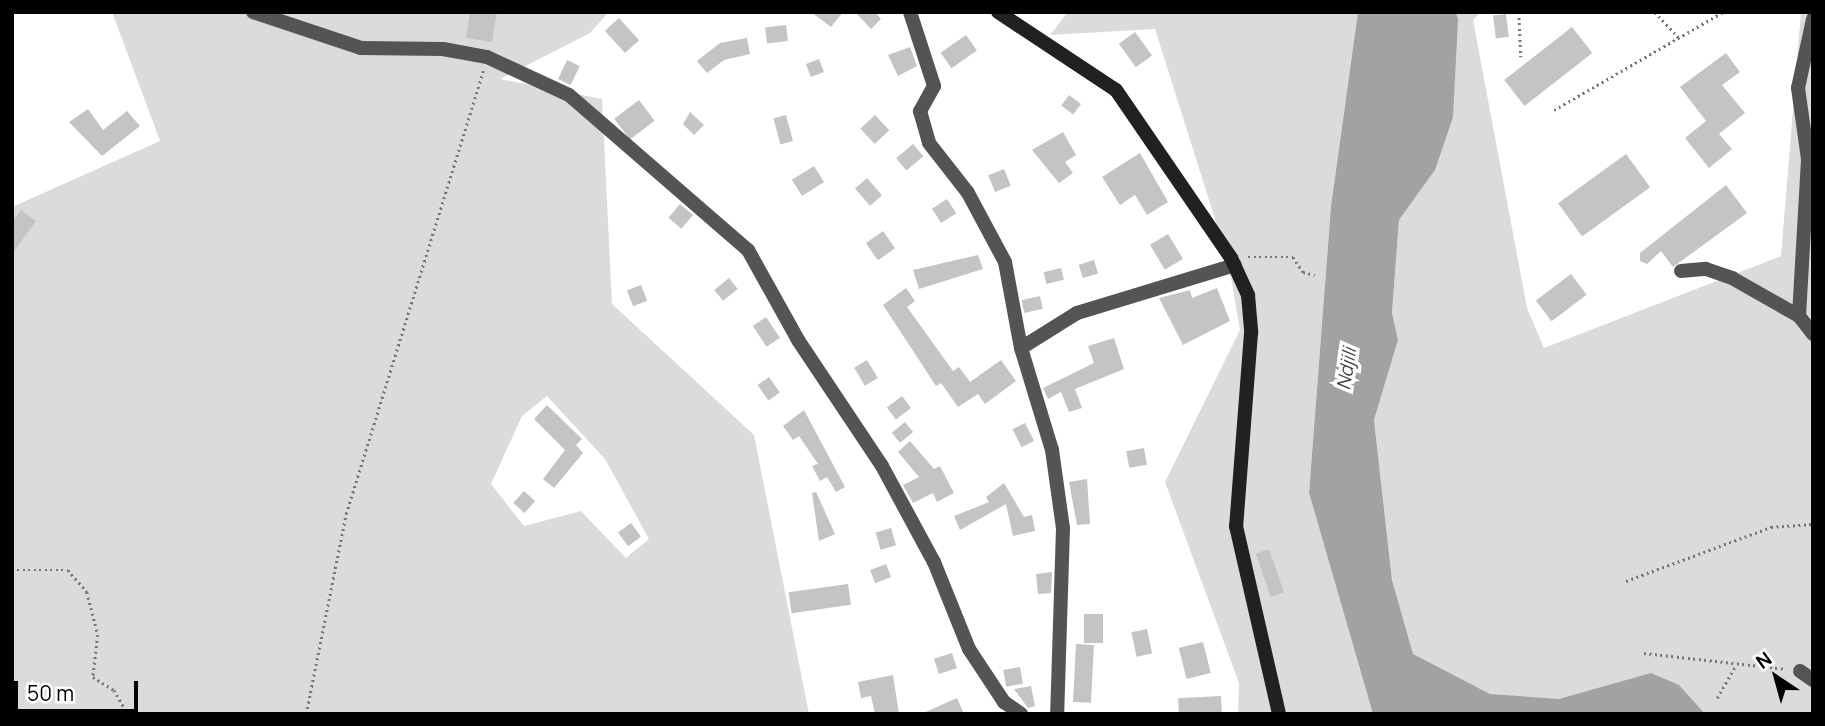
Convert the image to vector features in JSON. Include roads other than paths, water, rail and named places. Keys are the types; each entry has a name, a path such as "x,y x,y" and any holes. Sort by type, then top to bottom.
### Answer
{"street":[{"path":"253,12 361,48 443,49 487,57 569,95 748,250 798,340 882,466 934,562 969,649 1004,702 1021,714"},
{"path":"910,12 932,76 920,111 929,143 968,193 1004,262 1021,348 1052,450 1063,528 1057,714"},
{"path":"998,12 1116,90 1233,262 1251,316 1236,526 1279,714"},
{"path":"1799,316 1808,159 1797,88 1813,19"},
{"path":"1021,348 1077,313 1233,262"},
{"path":"1681,271 1706,269 1732,278 1799,316 1813,334"},
{"path":"1800,671 1813,680"}],"water":[{"name":"Ndjili","path":"1358,12 1456,12 1458,20 1453,117 1435,170 1399,220 1392,313 1398,340 1374,420 1392,580 1413,654 1490,694 1559,699 1651,673 1679,685 1705,714 1373,714 1309,493 1331,206"}]}
